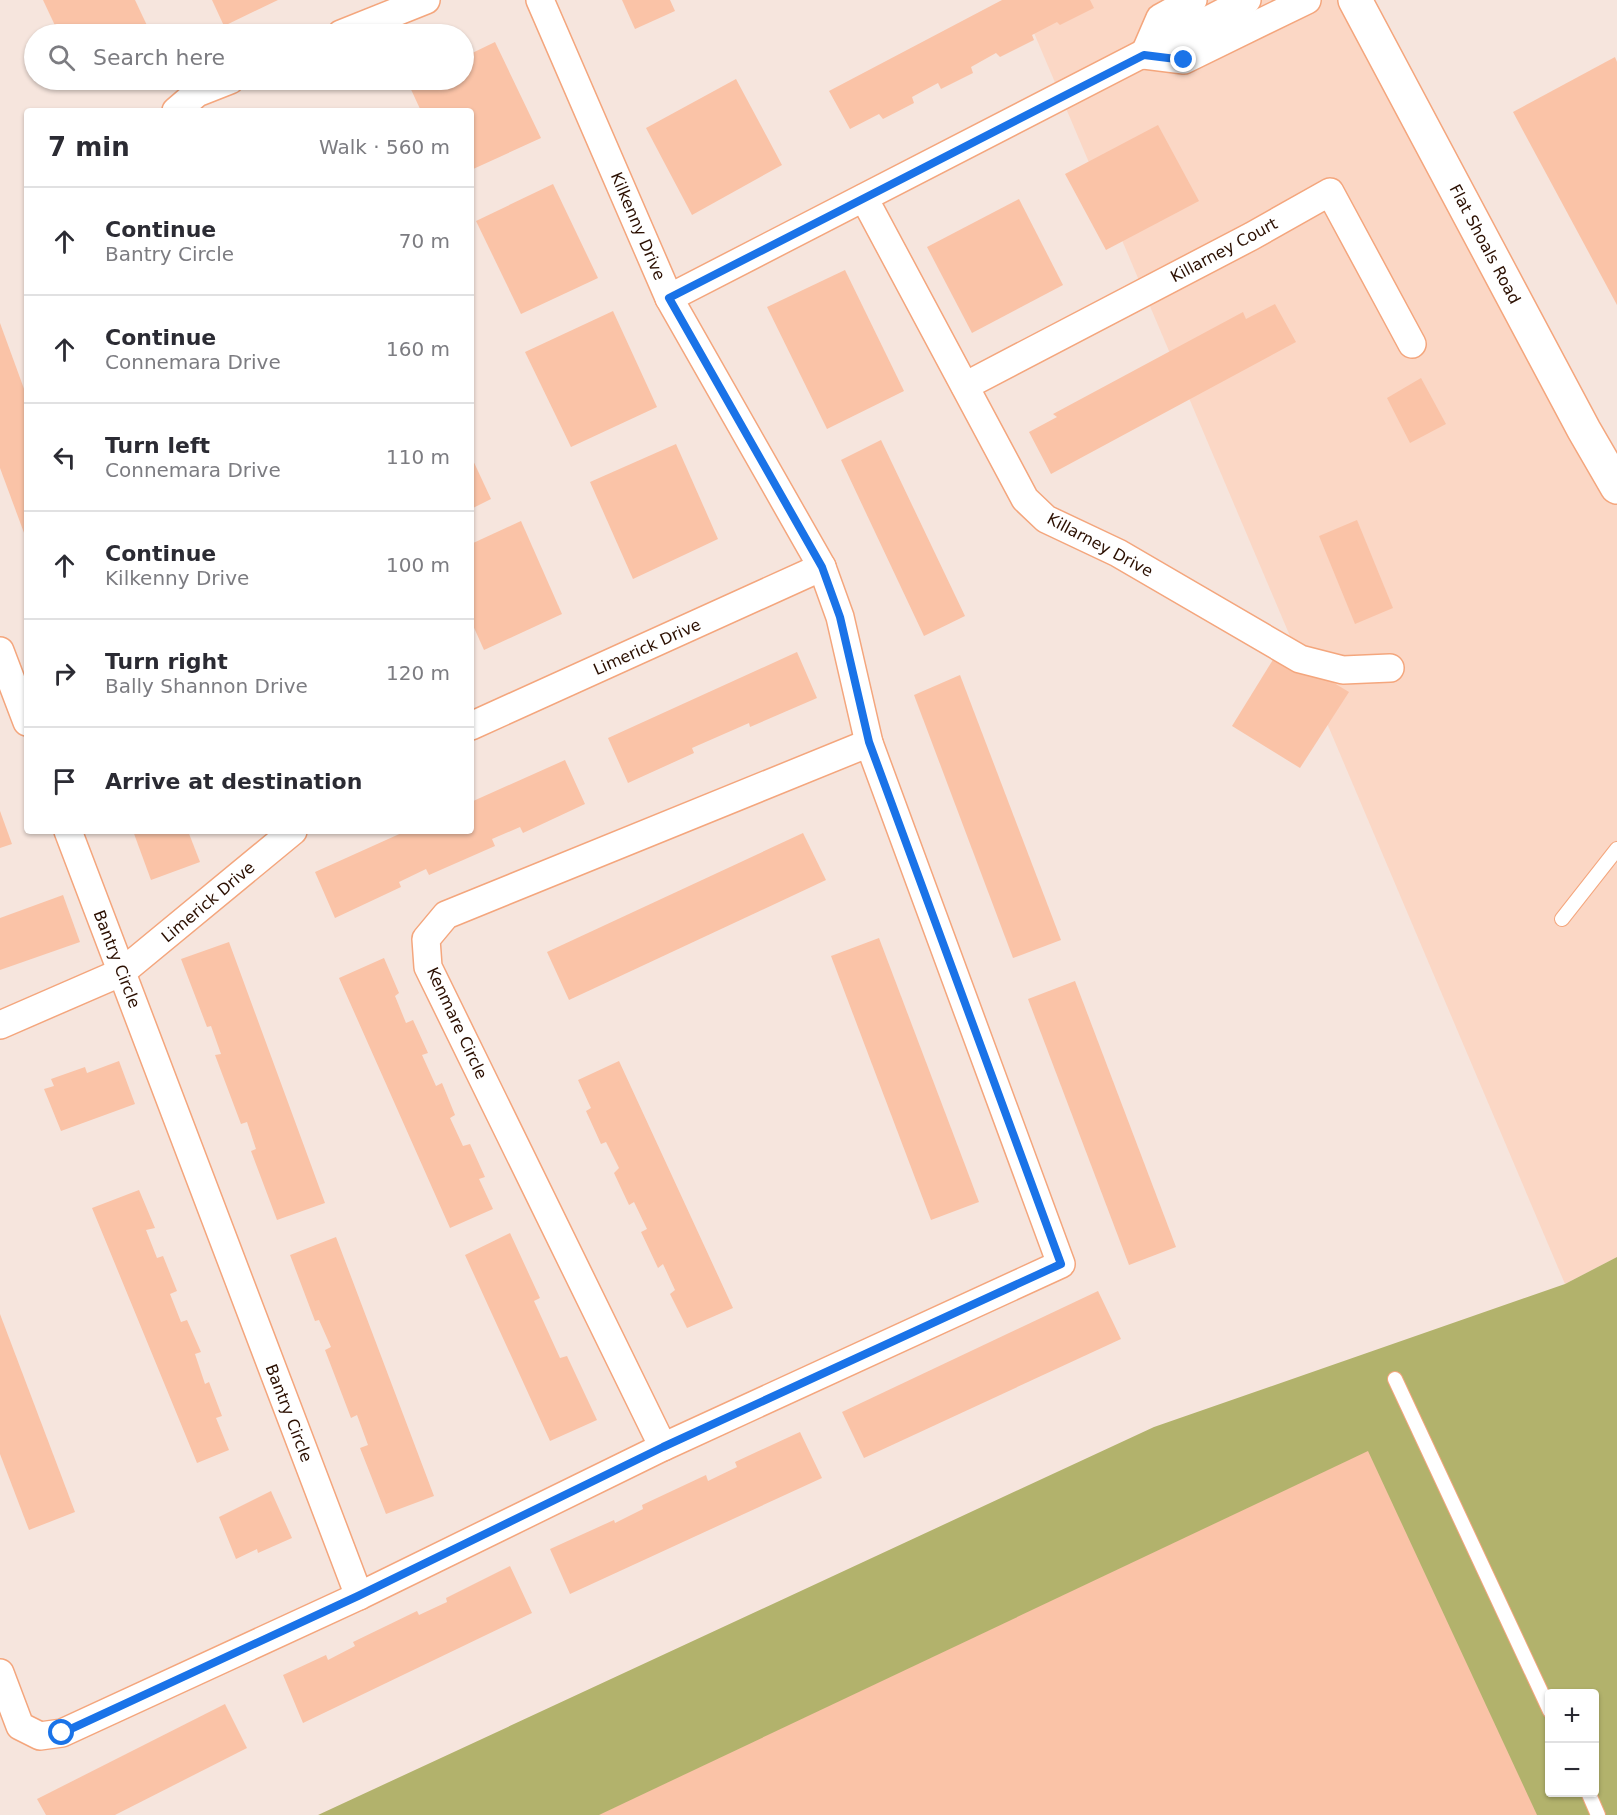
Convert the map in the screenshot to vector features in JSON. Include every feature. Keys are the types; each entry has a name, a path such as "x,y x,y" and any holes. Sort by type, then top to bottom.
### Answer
{"street":[{"path":"366,24 426,0"},
{"name":"Kilkenny Drive","path":"540,0 669,298 822,567 840,617 869,742 1061,1264 663,1447"},
{"path":"1144,55 1160,18 1193,0"},
{"path":"669,298 1144,55 1184,60 1251,8 1307,0"},
{"name":"Flat Shoals Road","path":"1355,0 1584,430 1617,487"},
{"path":"179,108 196,93 204,90"},
{"name":"Killarney Court","path":"965,386 1330,192 1412,344"},
{"name":"Killarney Drive","path":"864,198 1025,499 1046,519 1118,553 1300,659 1343,670 1390,668"},
{"name":"Limerick Drive","path":"474,725 822,567"},
{"path":"0,651 24,714"},
{"name":"Kenmare Circle","path":"663,1447 428,967 426,939 446,915 869,742"},
{"name":"Bantry Circle","path":"69,834 358,1596"},
{"name":"Limerick Drive","path":"0,1025 122,972 289,834"},
{"path":"0,1673 20,1726 40,1736 62,1733 358,1596 663,1447"}],"lane":[{"path":"1562,919 1617,849"},
{"path":"1395,1379 1545,1700"},
{"path":"1590,1797 1598,1815"}],"shaded area":[{"path":"1020,0 1356,0 1617,502 1617,1257 1565,1284"},
{"path":"1617,1257 1617,1815 318,1815 1154,1427 1565,1284"}],"building":[{"path":"43,0 135,0 146,24 54,24"},
{"path":"212,0 278,0 228,24 223,24"},
{"path":"622,0 670,0 675,11 635,29"},
{"path":"1002,0 1090,0 1094,8 1060,25 1057,22 1032,35 1034,40 1000,57 996,53 971,67 973,73 941,89 938,83 912,97 914,103 883,119 879,114 850,129 829,91"},
{"path":"495,42 541,138 474,169 474,108 420,108 411,90 474,90 474,52"},
{"path":"1615,57 1617,62 1617,305 1513,112"},
{"path":"736,79 782,165 692,215 646,128"},
{"path":"1158,125 1199,201 1106,250 1065,174"},
{"path":"553,184 598,278 521,314 476,221"},
{"path":"1019,199 1063,285 972,333 927,247"},
{"path":"845,270 904,391 827,429 767,307"},
{"path":"1275,304 1296,342 1051,474 1029,432 1057,417 1053,414 1243,312 1246,319"},
{"path":"613,311 657,407 571,447 525,352"},
{"path":"0,323 24,389 24,533 0,468"},
{"path":"1421,378 1446,424 1410,443 1387,398"},
{"path":"881,440 965,616 924,636 841,460"},
{"path":"676,444 718,539 633,579 590,482"},
{"path":"474,462 491,499 474,508"},
{"path":"1357,520 1393,608 1355,624 1319,536"},
{"path":"521,521 562,614 484,650 474,628 474,543"},
{"path":"1279,650 1349,692 1300,768 1232,726"},
{"path":"797,652 817,698 750,727 749,723 692,748 694,753 628,783 608,738"},
{"path":"960,675 1061,940 1013,958 914,695"},
{"path":"565,760 585,804 523,833 520,827 492,839 495,846 429,875 426,869 399,882 401,887 335,918 315,872 399,834 474,834 474,801"},
{"path":"0,811 12,844 0,848"},
{"path":"803,833 826,880 569,1000 547,952"},
{"path":"134,834 189,834 200,862 151,880"},
{"path":"63,895 80,942 0,970 0,918"},
{"path":"879,938 979,1202 931,1220 831,956"},
{"path":"229,942 325,1203 277,1220 251,1151 256,1149 247,1122 241,1124 215,1055 221,1054 211,1026 207,1027 181,959"},
{"path":"384,958 399,993 395,996 406,1023 413,1020 428,1053 422,1055 436,1086 442,1083 455,1115 450,1118 463,1146 470,1144 485,1177 479,1179 493,1209 450,1228 339,978"},
{"path":"1075,981 1176,1247 1129,1265 1028,999"},
{"path":"119,1061 135,1104 61,1131 44,1089 54,1086 51,1079 85,1067 87,1073"},
{"path":"619,1061 733,1308 687,1328 670,1294 675,1290 663,1264 658,1268 641,1232 647,1229 634,1202 629,1205 614,1173 619,1168 606,1142 601,1144 586,1111 591,1108 578,1080"},
{"path":"139,1190 155,1228 146,1230 157,1258 163,1256 177,1291 170,1294 181,1322 187,1320 201,1352 195,1354 205,1384 209,1382 222,1416 216,1418 229,1450 197,1463 92,1208"},
{"path":"510,1233 540,1298 534,1301 560,1358 567,1356 597,1420 550,1441 465,1255"},
{"path":"336,1237 434,1496 386,1514 360,1448 368,1445 357,1415 351,1418 325,1350 331,1347 319,1320 315,1321 290,1255"},
{"path":"1098,1291 1121,1339 864,1458 842,1412"},
{"path":"0,1314 75,1512 29,1530 0,1454"},
{"path":"800,1432 822,1478 570,1594 550,1549 614,1520 615,1523 643,1509 642,1505 706,1475 708,1481 737,1467 735,1462"},
{"path":"1368,1451 1537,1815 599,1815"},
{"path":"271,1491 292,1538 258,1553 257,1549 236,1559 219,1517"},
{"path":"510,1566 532,1613 303,1723 283,1675 326,1655 328,1660 355,1646 353,1642 417,1611 419,1615 447,1602 446,1598"},
{"path":"225,1704 247,1748 115,1815 46,1815 37,1799"}],"route":[{"path":"62,1733 358,1596 663,1447 1061,1264 869,742 840,617 822,567 669,298 1144,55 1184,60"}]}
